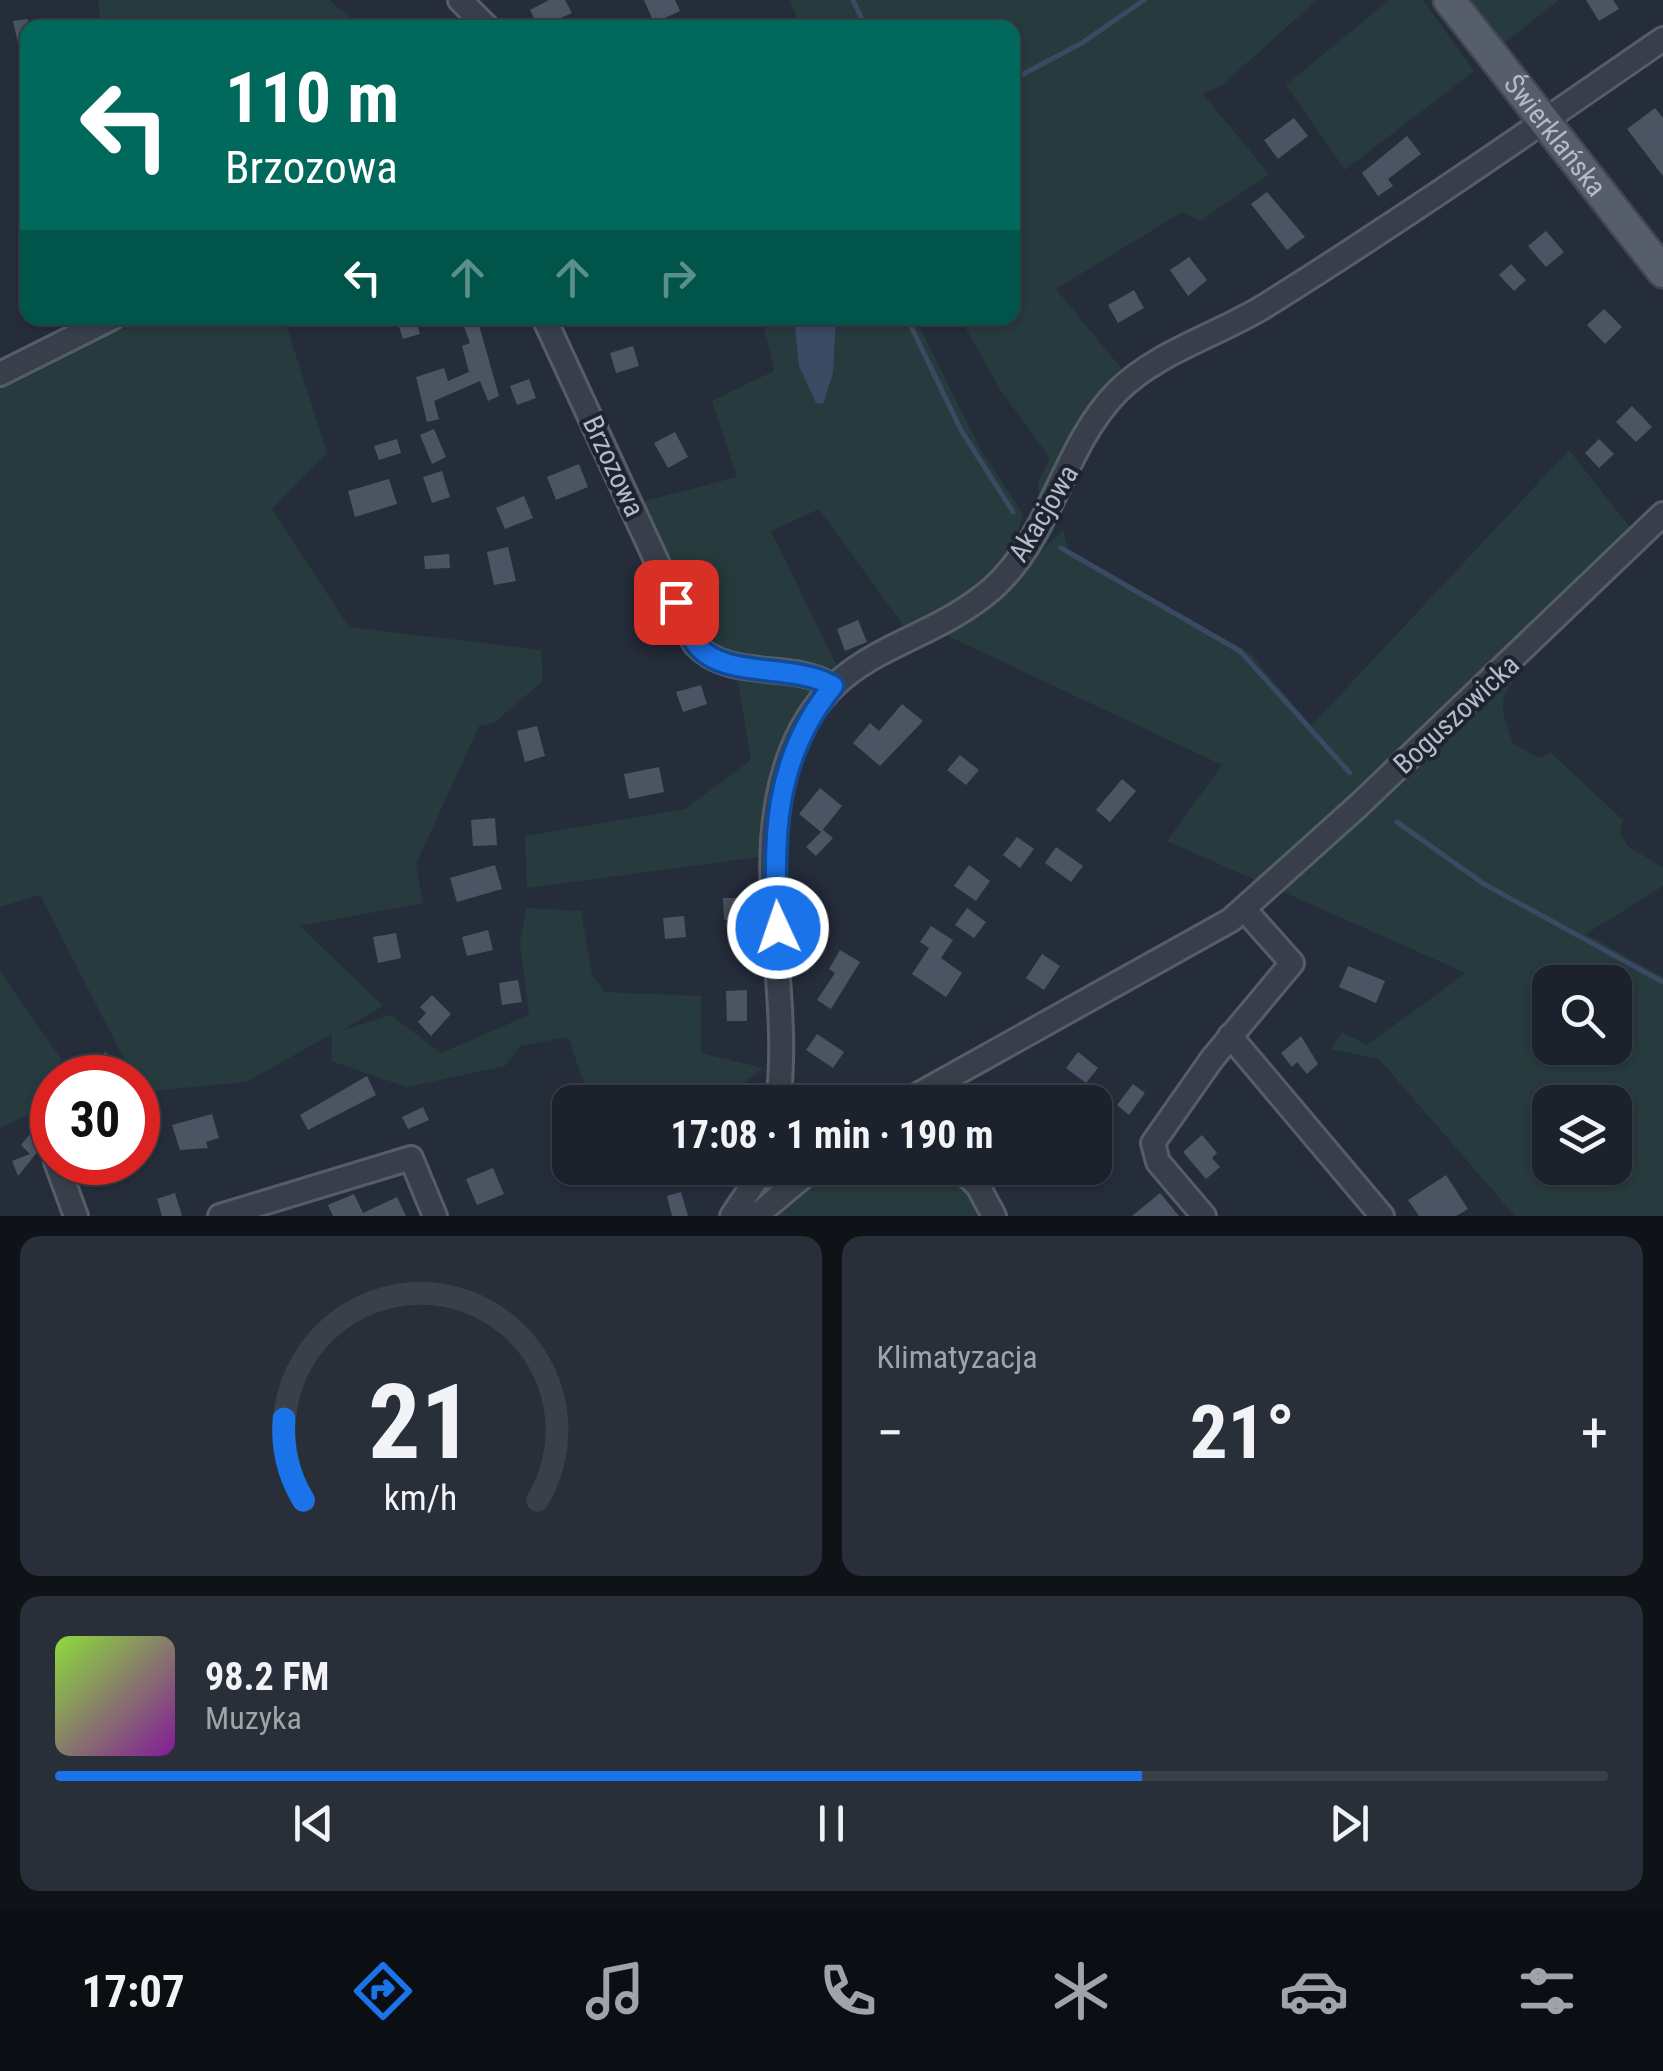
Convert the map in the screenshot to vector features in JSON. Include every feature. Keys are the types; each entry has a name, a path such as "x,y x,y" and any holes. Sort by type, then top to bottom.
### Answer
{"main road":[{"name":"Świerklańska","path":"1449,0 1663,272"}],"street":[{"path":"460,0 480,20"},
{"name":"Akacjowa","path":"779,1085 783,1030 774,872 777,818 794,745 833,686 870,658 979,598 1008,572 1044,517 1094,424 1129,382 1269,304 1663,39"},
{"path":"0,374 98,325"},
{"name":"Brzozowa","path":"547,325 695,644 723,662 816,676 833,686"},
{"name":"Boguszowicka","path":"937,1085 1215,931 1244,910 1663,514"},
{"path":"1204,1216 1158,1162 1153,1144 1230,1036 1292,963 1244,910"},
{"path":"1230,1036 1382,1216"},
{"path":"220,1216 412,1158 435,1216"},
{"path":"65,1185 76,1216"},
{"path":"732,1216 753,1185"},
{"path":"756,1216 793,1185"},
{"path":"977,1185 994,1216"}],"shaded area":[{"path":"98,0 329,0 353,20 100,20"},
{"path":"790,0 1317,0 1221,86 1203,94 1269,174 1200,221 1182,212 1056,289 1126,374 1100,393 1040,506 1038,483 1050,458 1001,391 964,325 1020,325 1020,20 797,20"},
{"path":"1389,0 1423,0 1474,71 1345,170 1286,85"},
{"path":"1469,0 1559,0 1503,44"},
{"path":"126,325 286,325 327,453 272,509 349,627 541,650 543,681 494,723 479,726 416,864 423,903 300,926 383,1006 340,1031 391,1015 441,1053 529,1015 520,944 526,908 581,911 592,975 605,992 701,996 701,1053 763,1068 741,1085 585,1085 568,1037 520,1046 505,1066 407,1087 331,1061 332,1034 246,1082 160,1090 160,1055 122,1055 40,895 0,907 0,386"},
{"path":"764,325 918,325 980,448 1023,514 1013,544 981,584 932,619 903,625 819,509 771,531 838,668 722,655 641,502 737,477 712,401 774,371"},
{"path":"1569,450 1633,531 1262,883 1167,841 1222,765 937,631 975,614 1063,530 1068,549 1251,654 1311,726"},
{"path":"730,671 819,686 792,722 783,743 759,857 527,888 525,836 685,809 751,760 739,687"},
{"path":"1509,674 1514,681 1508,688 1503,710 1513,743 1538,758 1551,753 1623,820 1620,834 1628,846 1663,868 1663,886 1586,934 1663,977 1663,1216 1515,1216 1379,1059 1331,1049 1342,1032 1367,1045 1466,973 1274,888"},
{"path":"0,971 58,1055 30,1055 30,1114 0,1128"},
{"path":"808,1185 963,1185 988,1216 767,1216"}],"water":[{"path":"795,325 836,325 833,373 823,404 816,403 799,366"}],"building":[{"path":"549,0 565,0 572,13 557,20 535,20 530,10"},
{"path":"644,0 675,0 680,11 653,20"},
{"path":"1586,0 1613,0 1619,9 1599,21"},
{"path":"20,20 20,53 13,21"},
{"path":"1655,108 1663,118 1663,176 1627,129"},
{"path":"1294,118 1308,136 1278,159 1264,140"},
{"path":"1407,136 1421,154 1388,179 1393,186 1378,196 1362,173"},
{"path":"1267,192 1305,237 1287,250 1251,204"},
{"path":"1546,231 1564,252 1546,267 1528,246"},
{"path":"1189,257 1207,280 1188,296 1170,270"},
{"path":"1511,264 1526,280 1514,291 1499,275"},
{"path":"1134,290 1144,308 1118,323 1108,305"},
{"path":"1604,309 1622,327 1605,344 1587,325"},
{"path":"398,325 417,325 420,334 403,339"},
{"path":"464,325 479,325 499,396 488,401 480,381 434,401 439,419 427,422 416,377 444,368 448,381 469,372 462,346 470,343"},
{"path":"633,346 639,366 616,373 610,353"},
{"path":"529,379 536,398 517,405 510,386"},
{"path":"1632,406 1652,427 1636,442 1616,422"},
{"path":"434,429 446,457 432,464 420,435"},
{"path":"675,432 688,457 668,468 654,443"},
{"path":"397,439 401,453 379,460 374,446"},
{"path":"1599,439 1614,454 1599,468 1585,453"},
{"path":"579,464 588,487 556,500 547,477"},
{"path":"442,471 450,497 432,503 423,477"},
{"path":"389,479 397,504 355,517 348,491"},
{"path":"524,496 533,518 505,529 496,508"},
{"path":"508,547 516,581 494,585 487,552"},
{"path":"449,554 450,568 425,569 424,556"},
{"path":"858,620 867,642 845,651 837,629"},
{"path":"701,685 707,704 683,712 676,692"},
{"path":"902,704 923,721 880,766 853,743 870,723 879,731"},
{"path":"537,726 545,756 525,762 517,731"},
{"path":"960,755 979,770 966,785 947,770"},
{"path":"659,767 664,792 629,799 624,774"},
{"path":"1122,779 1136,791 1110,822 1096,810"},
{"path":"820,788 842,806 821,832 799,814"},
{"path":"495,818 497,845 473,846 471,820"},
{"path":"823,830 833,838 816,856 806,847"},
{"path":"1017,837 1034,849 1020,868 1003,855"},
{"path":"1056,847 1083,866 1071,882 1045,863"},
{"path":"495,865 502,889 457,902 450,878"},
{"path":"969,865 990,881 976,901 954,886"},
{"path":"723,898 749,898 749,920 724,920"},
{"path":"967,908 986,922 974,938 955,925"},
{"path":"684,916 686,937 665,939 663,918"},
{"path":"931,926 953,940 941,958 962,973 946,997 912,974 929,948 920,942"},
{"path":"488,930 493,950 467,956 462,937"},
{"path":"396,933 401,958 378,963 373,937"},
{"path":"840,950 860,962 831,1009 817,1000 835,973 829,969"},
{"path":"1042,954 1060,966 1044,990 1026,978"},
{"path":"1348,966 1385,981 1376,1003 1339,987"},
{"path":"518,980 522,1002 502,1005 499,983"},
{"path":"747,990 747,1021 727,1021 726,991"},
{"path":"432,995 451,1014 431,1036 418,1022 426,1013 420,1007"},
{"path":"817,1034 844,1052 833,1068 806,1050"},
{"path":"1301,1036 1318,1064 1307,1074 1297,1062 1292,1067 1281,1053"},
{"path":"1078,1052 1098,1068 1086,1083 1066,1068"},
{"path":"367,1076 376,1095 308,1130 300,1115"},
{"path":"1133,1084 1145,1093 1129,1115 1117,1105"},
{"path":"423,1107 429,1120 408,1129 402,1117"},
{"path":"212,1114 219,1138 206,1142 208,1148 180,1150 172,1125"},
{"path":"30,1134 30,1154 21,1145"},
{"path":"1202,1135 1217,1153 1212,1158 1220,1167 1206,1179 1183,1152"},
{"path":"30,1154 30,1161 18,1176 12,1161"},
{"path":"493,1168 504,1194 477,1205 466,1179"},
{"path":"1446,1175 1468,1209 1456,1216 1419,1216 1408,1200"},
{"path":"681,1192 688,1216 672,1216 667,1196"},
{"path":"175,1193 182,1216 162,1216 157,1199"},
{"path":"1160,1193 1179,1216 1132,1216"},
{"path":"354,1194 363,1213 397,1197 406,1216 333,1216 328,1205"}],"waterway":[{"path":"853,0 862,20"},
{"path":"1020,76 1082,43 1144,0"},
{"path":"910,325 961,430 1013,512"},
{"path":"1061,548 1240,651 1350,773"},
{"path":"1397,822 1484,884 1663,982"}],"route":[{"path":"676,602 695,644 712,658 738,666 800,672 833,686 794,745 782,782 774,851 778,928"}]}
